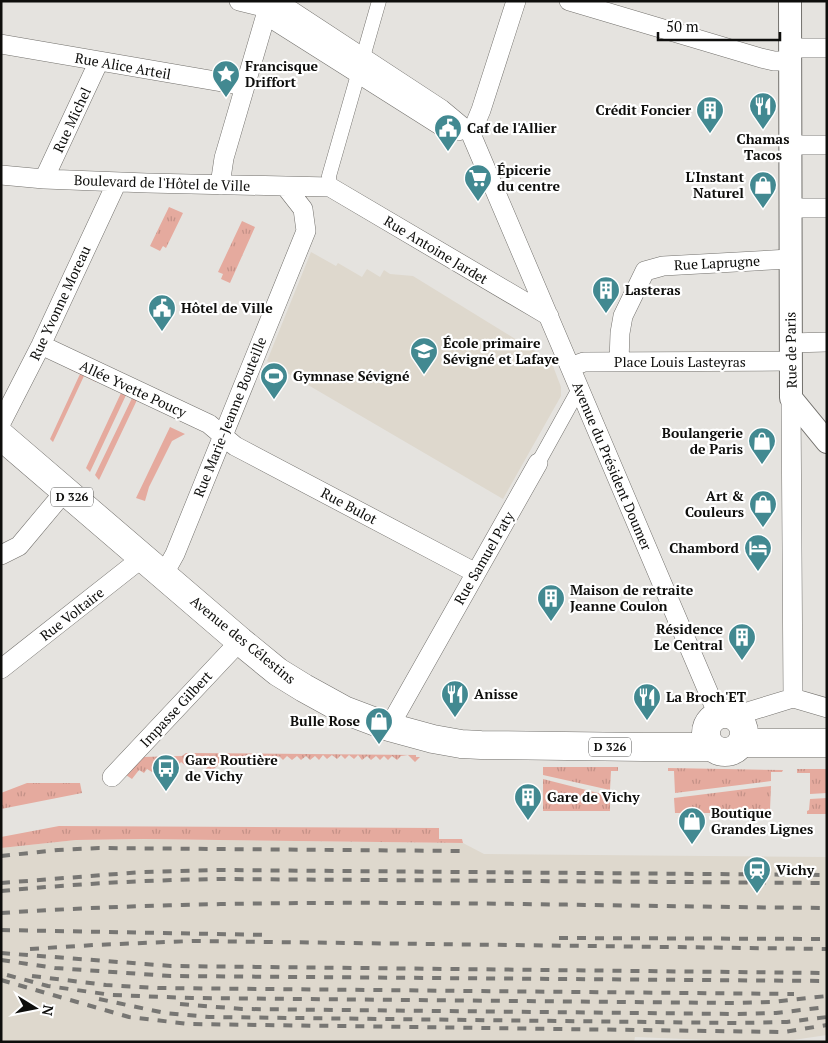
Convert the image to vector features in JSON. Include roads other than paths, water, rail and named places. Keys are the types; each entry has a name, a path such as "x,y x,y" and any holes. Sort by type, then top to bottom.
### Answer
{"main road":[{"name":"Avenue des Célestins","path":"1,436 278,672 344,710 389,727 433,740 461,744 682,748 726,730"},
{"path":"726,730 827,731"},
{"path":"726,730 827,743"}],"street":[{"path":"239,1 269,5"},
{"path":"327,187 380,1"},
{"path":"269,5 277,22 361,66 443,127 471,134 481,110 516,1"},
{"path":"569,1 761,58 774,60 790,54 827,48"},
{"name":"Rue de Paris","path":"790,1 790,352 793,698"},
{"path":"220,185 224,158 269,5"},
{"name":"Rue Alice Arteil","path":"1,44 245,86"},
{"name":"Rue Michel","path":"44,178 99,61"},
{"name":"Avenue du Président Doumer","path":"471,134 726,730"},
{"path":"790,145 827,145"},
{"name":"Boulevard de l'Hôtel de Ville","path":"1,175 117,182 327,187"},
{"name":"Rue Yvonne Moreau","path":"1,423 41,345 117,182"},
{"name":"Rue Marie-Jeanne Bouteille","path":"151,565 170,563 175,554 306,231 303,209 285,186"},
{"name":"Rue Antoine Jardet","path":"327,187 549,316"},
{"path":"790,208 827,208"},
{"name":"Rue Laprugne","path":"619,362 620,333 623,316 645,271 663,266 790,259"},
{"name":"Place Louis Lasteyras","path":"570,367 584,362 619,362 790,352 827,342"},
{"name":"Allée Yvette Poucy","path":"41,345 209,424 223,436"},
{"name":"Rue Samuel Paty","path":"389,727 579,389"},
{"path":"791,398 827,442"},
{"name":"Rue Bulot","path":"223,436 235,446 476,573"},
{"path":"1,555 19,546 65,491"},
{"name":"Rue Voltaire","path":"1,669 151,565"},
{"name":"Impasse Gilbert","path":"112,777 240,641"},
{"path":"726,730 793,698 827,708"}],"railway":[{"path":"1,856 99,848 460,851"},
{"path":"1,883 142,872 221,870 827,875"},
{"path":"1,891 110,883 220,879 827,883"},
{"path":"1,913 207,904 311,903 827,908"},
{"path":"1,930 269,935"},
{"path":"559,938 827,939"},
{"path":"30,949 192,941 827,949"},
{"path":"1,953 171,966 827,973"},
{"path":"1,960 55,968 171,976 827,981"},
{"path":"7,975 48,986 112,995 192,998 736,1003 772,1002 827,996"},
{"path":"32,976 106,985 158,988 794,994"},
{"path":"1,980 129,1017 189,1024 784,1032 827,1025"},
{"path":"99,999 165,1013 209,1017 737,1023 787,1022 827,1017"},
{"path":"180,1004 242,1009 737,1014 776,1013 827,1007"}],"place":[{"name":"Francisque Driffort","path":"226,98"},
{"name":"Chamas Tacos","path":"763,130"},
{"name":"Crédit Foncier","path":"710,134"},
{"name":"Caf de l'Allier","path":"448,152"},
{"name":"Épicerie du centre","path":"478,202"},
{"name":"L'Instant Naturel","path":"763,209"},
{"name":"Lasteras","path":"606,314"},
{"name":"Hôtel de Ville","path":"162,332"},
{"name":"École primaire Sévigné et Lafaye","path":"424,375"},
{"name":"Gymnase Sévigné","path":"274,400"},
{"name":"Boulangerie de Paris","path":"762,465"},
{"name":"Art & Couleurs","path":"763,528"},
{"name":"Chambord","path":"758,572"},
{"name":"Maison de retraite Jeanne Coulon","path":"551,622"},
{"name":"Résidence Le Central","path":"742,661"},
{"name":"Anisse","path":"455,718"},
{"name":"La Broch'ET","path":"647,721"},
{"name":"Bulle Rose","path":"379,745"},
{"name":"Gare Routière de Vichy","path":"166,792"},
{"name":"Gare de Vichy","path":"528,821"},
{"name":"Boutique Grandes Lignes","path":"692,845"},
{"name":"Vichy","path":"757,894"}]}
